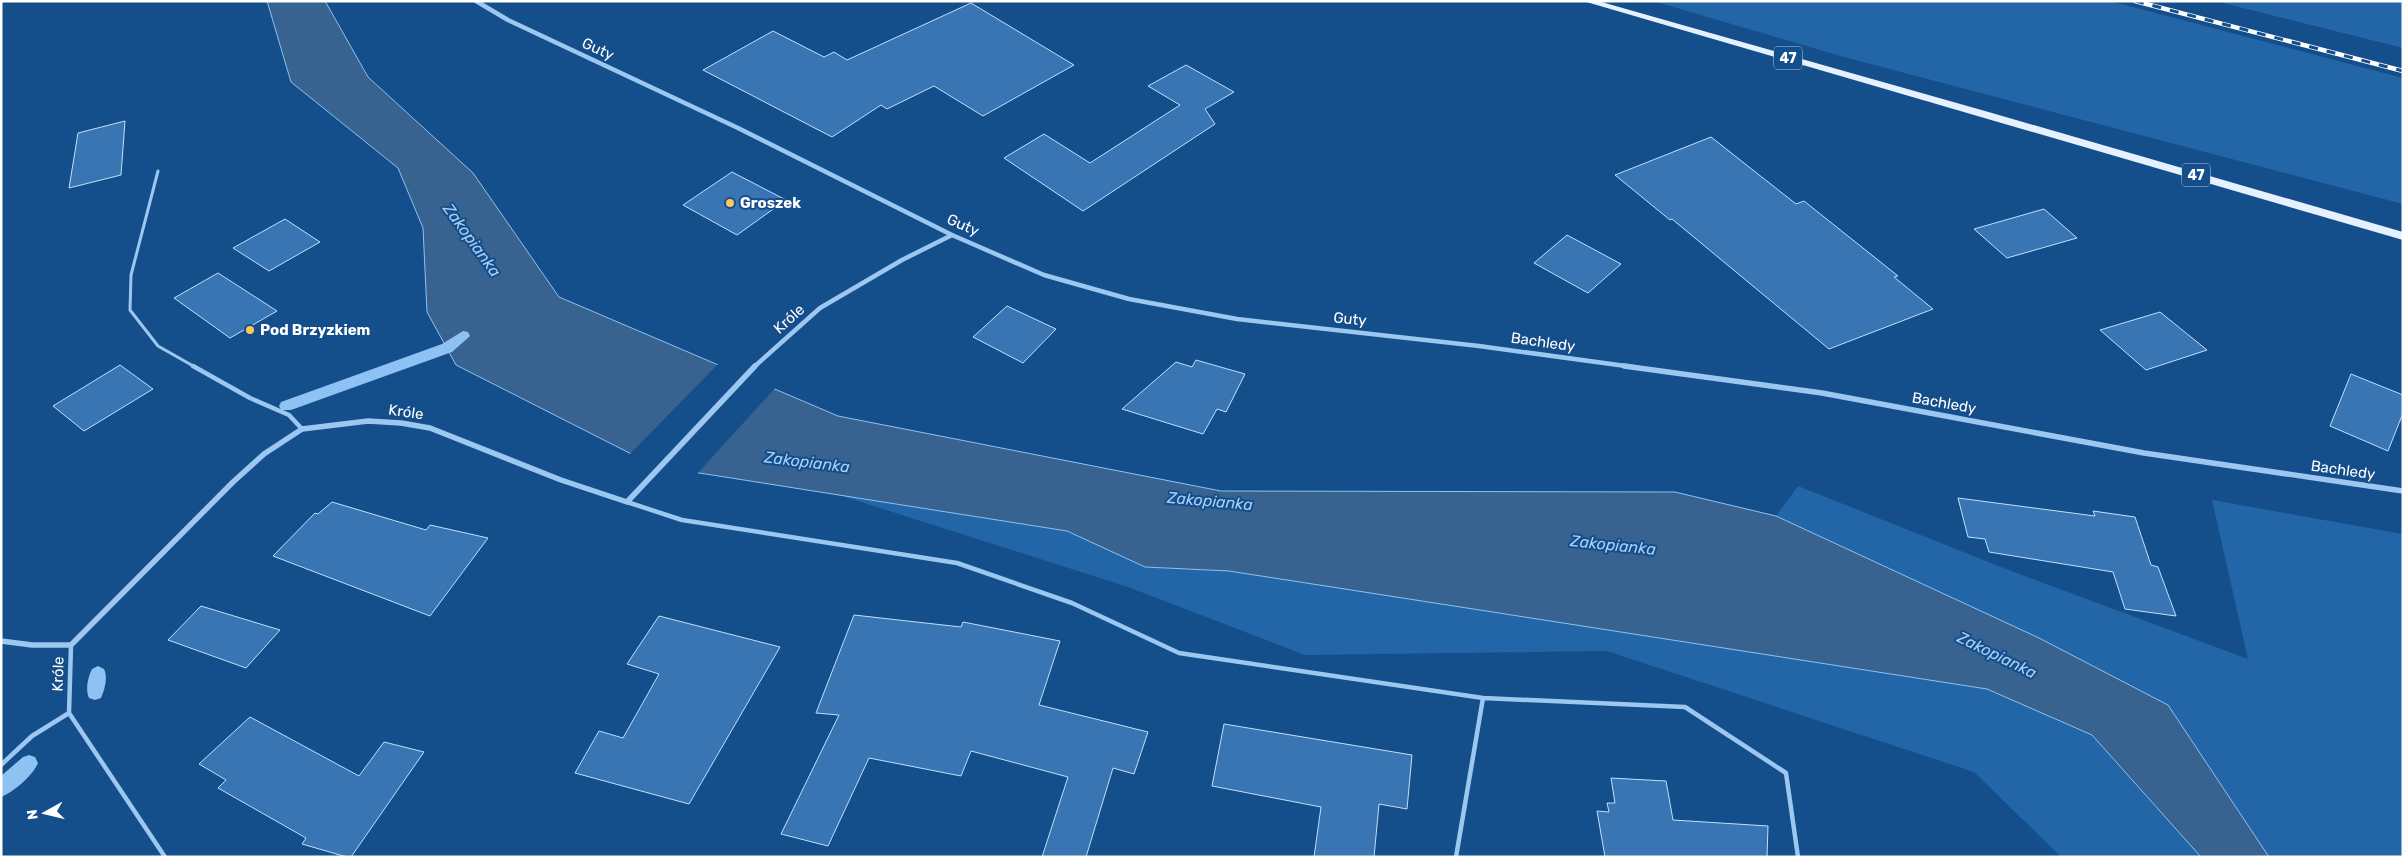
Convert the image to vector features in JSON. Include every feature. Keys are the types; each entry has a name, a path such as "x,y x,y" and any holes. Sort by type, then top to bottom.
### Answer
{"main road":[{"name":"47","path":"1588,1 1989,115 2403,236"}],"street":[{"name":"Guty","path":"476,1 508,20 746,132 952,235 1044,275 1129,299 1238,319 1479,346"},
{"name":"Króle","path":"71,645 233,482 264,454 302,429 368,421 401,423 430,428 561,480 628,502 757,364 820,308 902,260 952,235"},
{"name":"Bachledy","path":"1479,346 1822,393 2144,453 2403,491"},
{"path":"1,641 71,645"}],"lane":[{"path":"158,171 131,275 130,310 158,346 250,398 288,415 302,429"},
{"path":"628,502 682,520 957,563 1072,603 1179,652 1483,698 1685,707 1786,773 1798,857"},
{"name":"Króle","path":"71,645 69,713 165,857"},
{"path":"1456,857 1483,698"},
{"path":"1,765 32,736 69,713"}],"shaded area":[{"path":"1653,1 2110,1 2403,78 2403,204 1844,57"},
{"path":"2217,1 2403,1 2403,48 2227,4"},
{"path":"1798,486 2006,569 2248,659 2212,500 2403,534 2403,857 2269,857 2168,705 2039,638 1776,516"},
{"path":"839,495 1067,531 1145,567 1229,571 1987,689 2092,735 2201,857 2061,857 1974,772 1607,651 1305,655 1128,587"}],"water":[{"name":"Zakopianka","path":"267,1 325,1 368,77 473,173 559,297 838,416 1221,491 1675,492 1776,516 2039,638 2168,705 2269,857 2201,857 2092,735 1987,689 1229,571 1145,567 1067,531 655,466 456,365 427,312 423,228 398,168 291,82"}],"pier":[{"path":"719,363 776,387 696,475 654,468 629,455"}],"building":[{"path":"971,3 1074,65 983,116 934,86 887,109 881,105 832,137 703,70 773,31 824,57 834,52 847,60"},
{"path":"1186,65 1234,92 1205,109 1215,124 1083,211 1004,158 1044,134 1090,163 1180,105 1148,86"},
{"path":"125,121 121,175 69,188 78,133"},
{"path":"1711,137 1796,204 1804,201 1898,276 1894,277 1933,309 1829,349 1672,219 1670,220 1615,175"},
{"path":"732,172 786,200 737,235 683,205"},
{"path":"2044,209 2077,238 2007,258 1974,229"},
{"path":"285,219 320,242 269,271 233,248"},
{"path":"1567,235 1621,264 1588,293 1534,263"},
{"path":"218,273 277,311 230,338 174,298"},
{"path":"1007,306 1056,329 1023,363 973,337"},
{"path":"2160,312 2207,350 2146,370 2100,330"},
{"path":"1196,360 1245,374 1226,412 1217,409 1203,434 1122,409 1176,362 1192,367"},
{"path":"120,365 153,389 84,431 53,406"},
{"path":"2351,374 2403,395 2403,413 2388,451 2330,426"},
{"path":"1958,498 2095,516 2093,511 2135,517 2151,565 2158,567 2176,616 2125,609 2113,572 1989,552 1985,539 1968,537"},
{"path":"332,502 426,530 430,525 488,538 430,616 273,556 315,513 318,514"},
{"path":"201,606 280,630 246,668 168,640"},
{"path":"854,615 961,627 963,622 1060,641 1039,705 1148,732 1134,774 1113,768 1086,857 1042,857 1068,777 971,751 961,776 869,758 828,846 781,834 839,715 816,713"},
{"path":"659,616 780,647 689,804 575,773 599,731 623,738 659,674 627,664"},
{"path":"250,717 359,776 384,742 424,752 351,857 347,857 302,844 306,838 218,788 226,780 199,764"},
{"path":"1224,724 1412,755 1407,809 1379,804 1374,857 1314,857 1321,807 1212,786"},
{"path":"1611,778 1666,781 1673,820 1768,826 1767,857 1605,857 1597,811 1609,812 1607,803 1615,803"}],"waterway":[{"path":"286,406 447,348 463,336"},
{"path":"95,692 98,674"},
{"path":"1,788 29,763"}],"railway":[{"path":"2135,1 2403,71"}],"place":[{"name":"Groszek","path":"730,203"},
{"name":"Pod Brzyzkiem","path":"250,330"}]}
